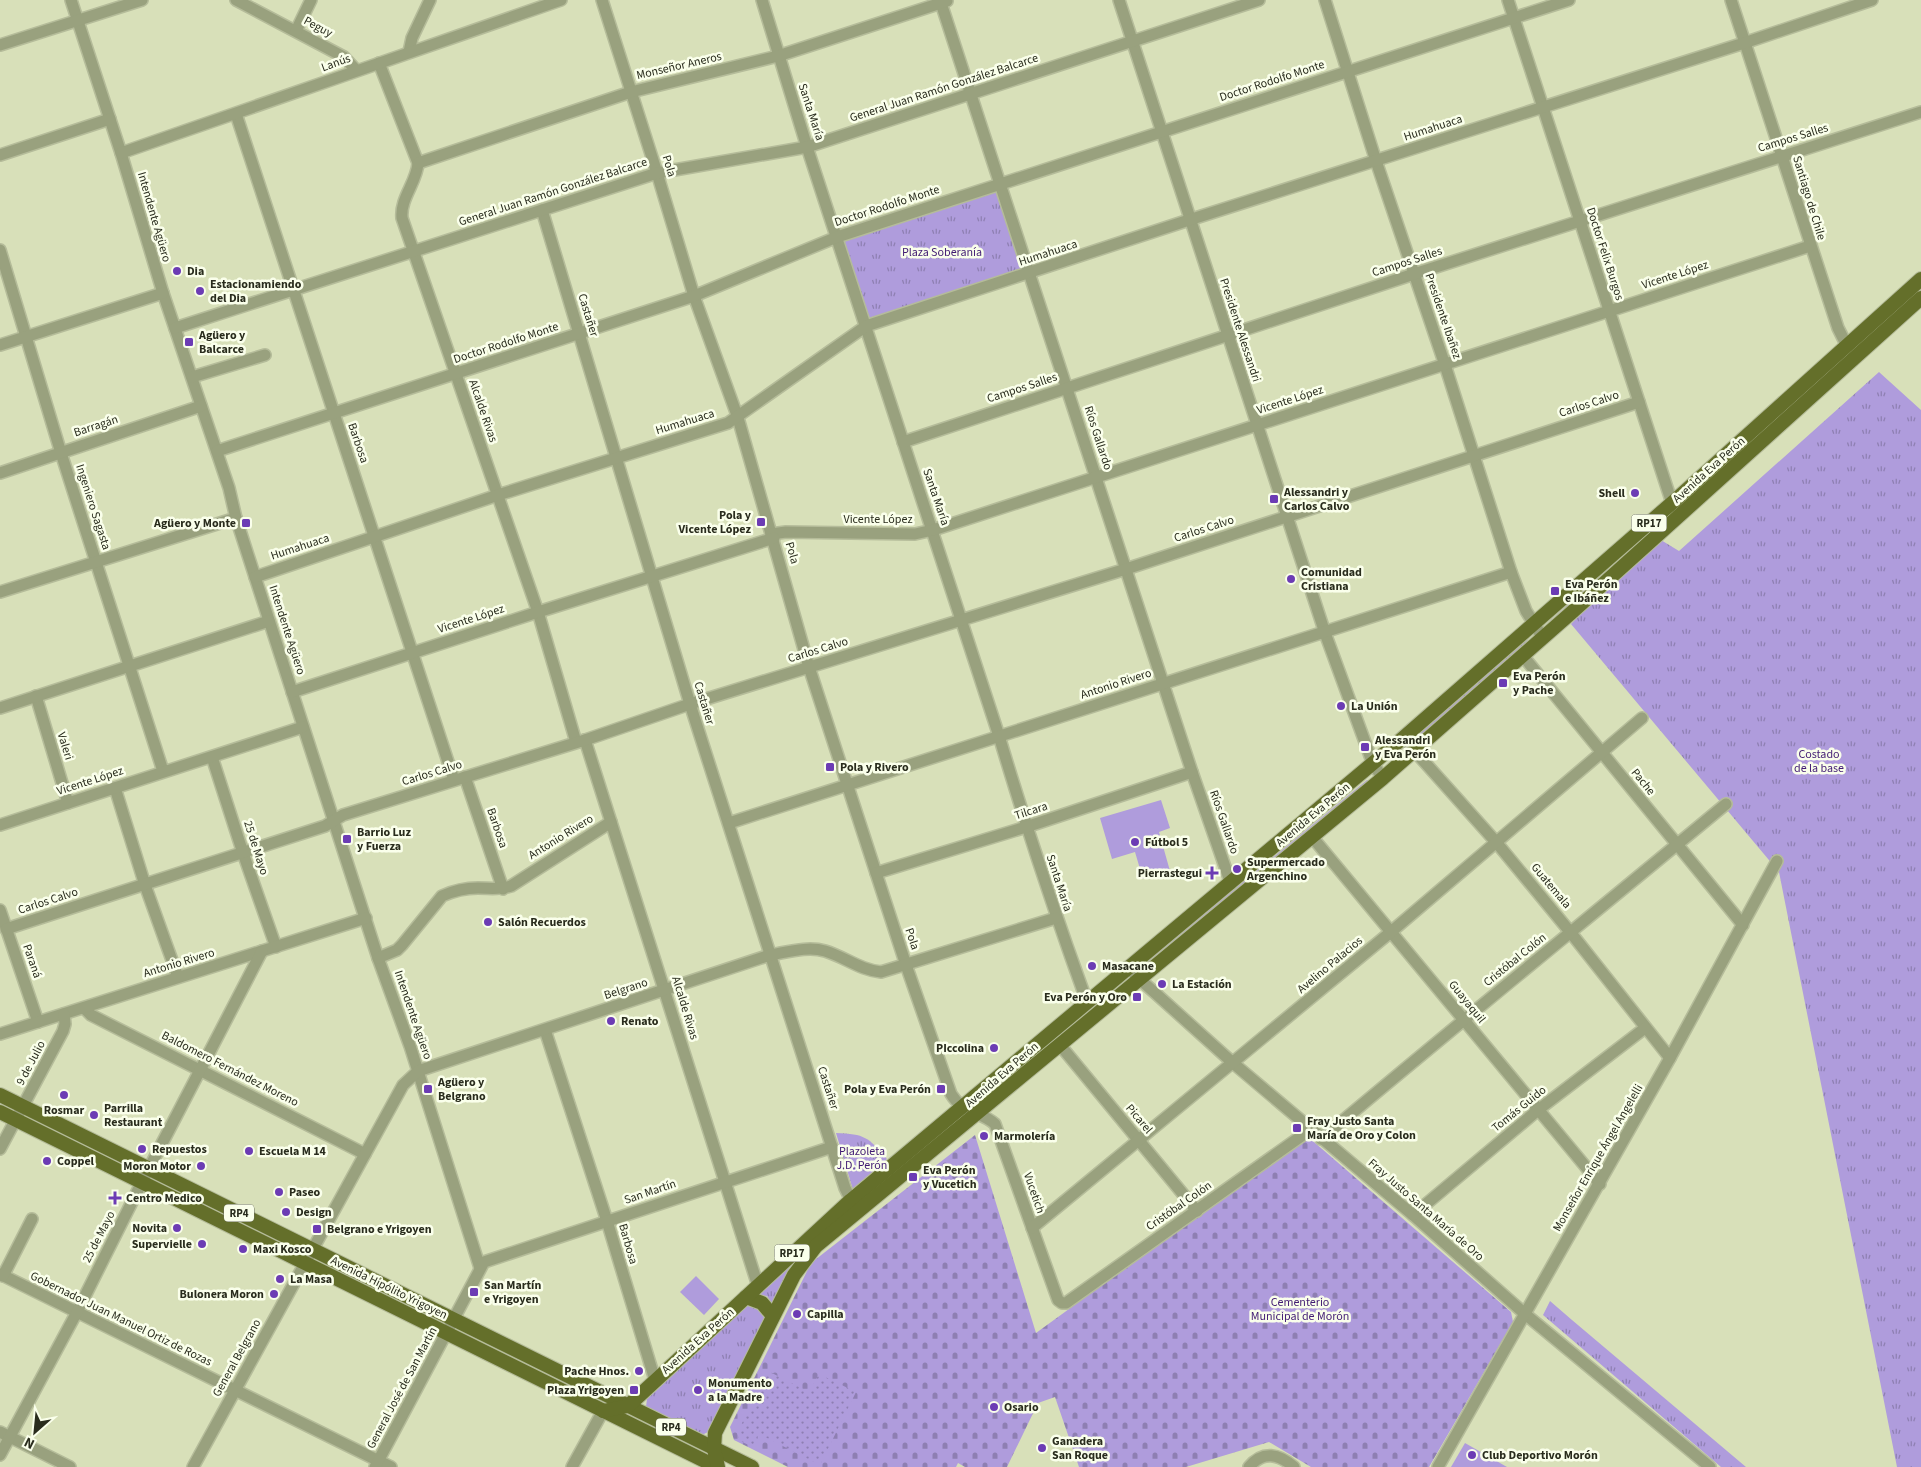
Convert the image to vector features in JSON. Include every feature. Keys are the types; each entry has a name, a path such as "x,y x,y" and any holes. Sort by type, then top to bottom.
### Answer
{"main road":[{"name":"Avenida Eva Perón","path":"628,1406 851,1200 963,1108 1087,1002 1134,974 1313,838 1415,751 1543,638 1847,346 1921,279"},
{"name":"Avenida Eva Perón","path":"718,1467 714,1449 716,1433 794,1275 816,1246 1060,1045 1231,884 1404,738 1534,624 1677,508 1921,298"},
{"name":"Avenida Hipólito Yrigoyen","path":"0,1095 752,1467"},
{"name":"Avenida Hipólito Yrigoyen","path":"0,1112 718,1467"},
{"path":"746,1298 762,1303 773,1316"},
{"path":"603,1411 628,1406"}],"street":[{"name":"Intendente Agüero","path":"71,0 121,153 162,293 217,451 236,518 302,727 378,958 418,1071 480,1268"},
{"path":"0,45 142,0"},
{"name":"Peguy","path":"236,0 344,57 356,70"},
{"path":"296,30 311,0"},
{"path":"409,52 412,38 430,0"},
{"name":"Lanús","path":"121,153 561,0"},
{"name":"Pola","path":"602,0 694,296 738,418 809,667 906,966 951,1094 963,1108"},
{"name":"Santa María","path":"762,0 836,237 1000,736 1026,827 1056,918 1087,1002"},
{"name":"Presidente Alessandri","path":"1118,0 1325,632 1373,764 1383,778"},
{"name":"General Juan Ramón González Balcarce","path":"175,328 657,173 807,147 1131,40 1259,0"},
{"name":"Presidente Ibañez","path":"1325,0 1376,161 1512,572 1526,611 1543,638"},
{"name":"Doctor Felix Burgos","path":"1508,0 1639,402 1677,508"},
{"name":"Doctor Rodolfo Monte","path":"217,451 694,296 836,237 1348,70 1570,0"},
{"name":"Santiago de Chile","path":"1730,0 1810,246 1838,328 1847,346"},
{"name":"Humahuaca","path":"255,577 498,495 728,423 738,418 866,326 1543,106 1744,44 1872,0"},
{"name":"Monseñor Aneros","path":"418,163 631,92 778,56 943,1"},
{"name":"Ríos Gallardo","path":"943,1 999,184 1192,772 1231,884"},
{"path":"379,63 418,163"},
{"name":"Campos Salles","path":"903,442 1414,274 1921,112"},
{"name":"Barbosa","path":"236,114 376,536 412,653 503,889"},
{"path":"0,155 110,119"},
{"name":"Alcalde Rivas","path":"418,163 418,170 402,213 580,741 611,822 758,1286"},
{"name":"Castañer","path":"542,210 690,704 845,1188 851,1200"},
{"name":"Vicente López","path":"292,692 538,612 653,577 786,532 915,534 933,530 1810,246"},
{"name":"Ingeniero Sagasta","path":"0,250 95,561 163,771"},
{"path":"0,345 162,293"},
{"path":"192,377 265,355"},
{"name":"Carlos Calvo","path":"6,929 326,826 343,815 580,741 690,704 1126,569 1639,402"},
{"name":"Barragán","path":"0,473 201,406"},
{"path":"0,592 236,518"},
{"name":"Antonio Rivero","path":"729,823 1512,572"},
{"path":"0,708 269,621"},
{"name":"Pache","path":"1522,656 1743,925"},
{"name":"Valeri","path":"36,696 68,803"},
{"name":"Avelino Palacios","path":"1032,1228 1392,931 1642,718"},
{"name":"Vicente López","path":"0,825 302,727"},
{"name":"Guatemala","path":"1404,738 1496,842 1670,1058"},
{"name":"25 de Mayo","path":"212,757 276,947"},
{"name":"Tilcara","path":"876,873 1026,827 1192,772"},
{"path":"115,788 145,885 178,977"},
{"name":"Cristóbal Colón","path":"1321,1139 1726,804"},
{"name":"Antonio Rivero","path":"503,889 511,886 611,822"},
{"name":"Guayaquil","path":"1313,838 1600,1184"},
{"name":"Monseñor Enrique Ángel Angelelli","path":"1438,1467 1600,1184 1777,861"},
{"path":"378,958 397,950 442,896 451,892 476,888 503,889"},
{"name":"Paraná","path":"0,910 38,1022"},
{"name":"Antonio Rivero","path":"0,1034 366,918"},
{"name":"Belgrano","path":"306,1263 403,1086 418,1071 770,955 814,949 825,951 872,971 881,972 906,966 1056,918"},
{"name":"25 de Mayo","path":"0,1455 5,1435 77,1312 262,951"},
{"name":"Fray Justo Santa María de Oro","path":"1134,974 1232,1063 1413,1215 1524,1314 1710,1467"},
{"name":"Baldomero Fernández Moreno","path":"84,1008 91,1015 365,1154"},
{"name":"9 de Julio","path":"0,1149 63,1031 65,1024 64,1014"},
{"name":"Tomás Guido","path":"1413,1215 1538,1110 1645,1028"},
{"name":"Barbosa","path":"545,1030 607,1221 655,1380"},
{"name":"Picarel","path":"1060,1045 1197,1211"},
{"name":"Vucetich","path":"963,1108 996,1124 1058,1300 1062,1303"},
{"name":"Cristóbal Colón","path":"1062,1303 1066,1303 1310,1130"},
{"name":"San Martín","path":"480,1268 484,1262 832,1147"},
{"path":"2,1275 32,1219"},
{"name":"General Belgrano","path":"193,1467 306,1263"},
{"name":"General José de San Martín","path":"377,1464 480,1268"},
{"name":"Gobernador Juan Manuel Ortiz de Rozas","path":"2,1275 234,1390 377,1464 390,1467"},
{"path":"572,1467 603,1411"},
{"path":"5,1435 70,1467"},
{"path":"1251,1465 1263,1456 1270,1455 1278,1456 1294,1467"}],"green space":[{"name":"Plaza Soberanía","path":"999,184 1030,274 866,326 837,237"},
{"name":"Costado de la base","path":"1879,372 1921,410 1921,1467 1897,1467 1779,872 1571,624 1656,537 1679,551"},
{"path":"1664,518 1665,520 1550,621"},
{"path":"1527,640 1529,642 1417,739 1415,736"},
{"path":"1367,780 1369,781 1141,970 1139,968"},
{"name":"Fútbol 5","path":"1161,800 1170,828 1159,832 1170,871 1143,879 1135,852 1112,859 1100,818"},
{"path":"957,1121 855,1206 773,1305 767,1296 759,1295 854,1204"},
{"name":"Plazoleta J.D. Perón","path":"836,1133 854,1134 865,1138 887,1159 853,1190"},
{"name":"Cementerio Municipal de Morón","path":"975,1135 1036,1333 1307,1136 1511,1312 1513,1322 1429,1467 1311,1467 1269,1442 1186,1467 1079,1467 1055,1397 1038,1403 1007,1467 965,1467 958,1463 956,1467 788,1467 734,1440 730,1427 811,1263"},
{"path":"159,1181 303,1251 302,1254 157,1184"},
{"path":"696,1276 719,1299 704,1315 680,1292"},
{"path":"1550,1301 1746,1467 1721,1467 1543,1315"},
{"path":"749,1304 758,1306 767,1318 708,1432 702,1435 646,1407 647,1399"},
{"path":"768,1371 809,1392 819,1374 856,1392 820,1465 759,1434 753,1447 740,1441 737,1433"},
{"name":"Club Deportivo Morón","path":"1465,1443 1507,1467 1451,1467"}],"place":[{"name":"Dia","path":"177,271"},
{"name":"Estacionamiendo del Dia","path":"200,291"},
{"name":"Agüero y Balcarce","path":"189,342"},
{"name":"Shell","path":"1635,493"},
{"name":"Alessandri y Carlos Calvo","path":"1274,499"},
{"name":"Pola y Vicente López","path":"761,522"},
{"name":"Agüero y Monte","path":"246,523"},
{"name":"Comunidad Cristiana","path":"1291,579"},
{"name":"Eva Perón e Ibáñez","path":"1555,591"},
{"name":"Eva Perón y Pache","path":"1503,683"},
{"name":"La Unión","path":"1341,706"},
{"name":"Alessandri y Eva Perón","path":"1365,747"},
{"name":"Pola y Rivero","path":"830,767"},
{"name":"Barrio Luz y Fuerza","path":"347,839"},
{"name":"Fútbol 5","path":"1135,842"},
{"name":"Supermercado Argenchino","path":"1237,869"},
{"name":"Pierrastegui","path":"1212,873"},
{"name":"Salón Recuerdos","path":"488,922"},
{"name":"Masacane","path":"1092,966"},
{"name":"La Estación","path":"1162,984"},
{"name":"Eva Perón y Oro","path":"1137,997"},
{"name":"Renato","path":"611,1021"},
{"name":"PIccolina","path":"994,1048"},
{"name":"Agüero y Belgrano","path":"428,1089"},
{"name":"Pola y Eva Perón","path":"941,1089"},
{"name":"Rosmar","path":"64,1095"},
{"name":"Parrilla Restaurant","path":"94,1115"},
{"name":"Fray Justo Santa María de Oro y Colon","path":"1297,1128"},
{"name":"Marmolería","path":"984,1136"},
{"name":"Repuestos","path":"142,1149"},
{"name":"Escuela M 14","path":"249,1151"},
{"name":"Coppel","path":"47,1161"},
{"name":"Moron Motor","path":"201,1166"},
{"name":"Eva Perón y Vucetich","path":"913,1177"},
{"name":"Paseo","path":"279,1192"},
{"name":"Centro Medico","path":"115,1198"},
{"name":"Design","path":"286,1212"},
{"name":"Novita","path":"177,1228"},
{"name":"Belgrano e Yrigoyen","path":"317,1229"},
{"name":"Supervielle","path":"202,1244"},
{"name":"Maxi Kosco","path":"243,1249"},
{"name":"La Masa","path":"280,1279"},
{"name":"San Martín e Yrigoyen","path":"474,1292"},
{"name":"Bulonera Moron","path":"274,1294"},
{"name":"Capilla","path":"797,1314"},
{"name":"Pache Hnos.","path":"639,1371"},
{"name":"Plaza Yrigoyen","path":"634,1390"},
{"name":"Monumento a la Madre","path":"698,1390"},
{"name":"Osario","path":"994,1407"},
{"name":"Ganadera San Roque","path":"1042,1448"},
{"name":"Club Deportivo Morón","path":"1472,1455"}]}
